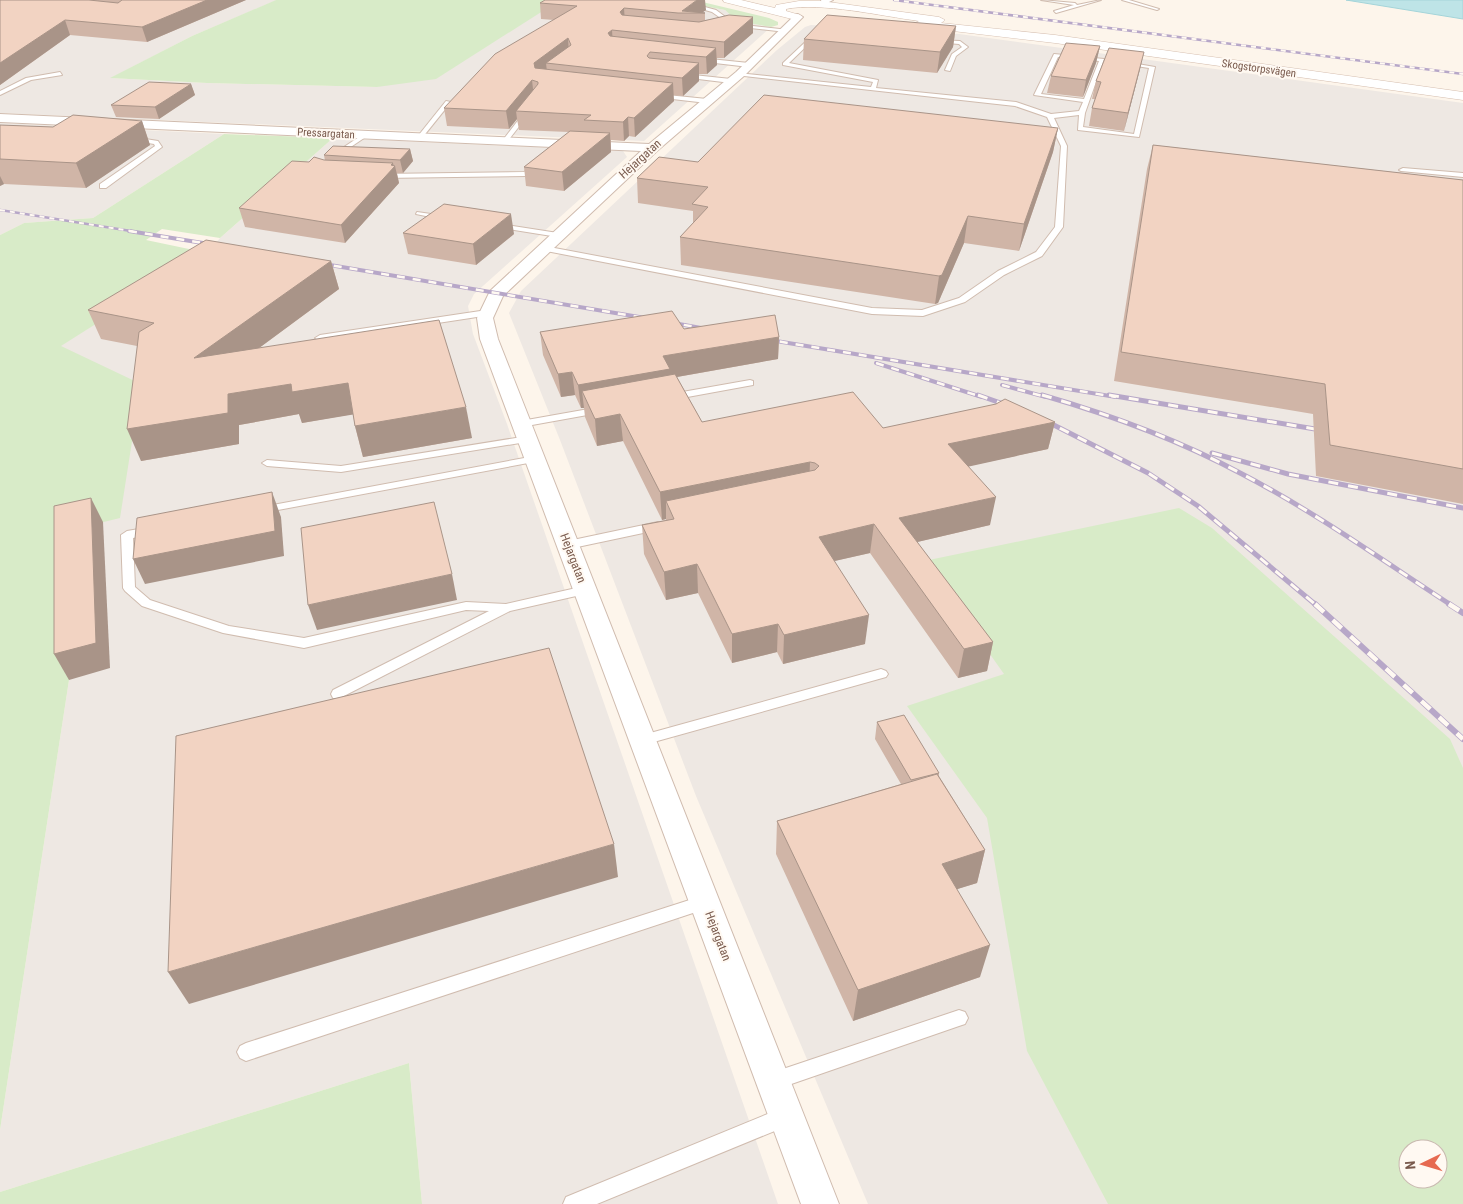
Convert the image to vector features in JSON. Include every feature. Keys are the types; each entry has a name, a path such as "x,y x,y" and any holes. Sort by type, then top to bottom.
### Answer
{"main road":[{"path":"728,0 796,13"},
{"name":"Skogstorpsvägen","path":"796,13 826,0 846,7 977,25 1055,39"},
{"path":"834,17 845,13 848,10 846,7"},
{"name":"Skogstorpsvägen","path":"852,20 954,27 1055,39 1463,96"}],"street":[{"name":"Hejargatan","path":"796,13 740,74 652,148 496,294 485,318 489,339 820,1204"},
{"name":"Pressargatan","path":"0,118 506,141 560,147 652,148"}],"lane":[{"path":"1042,0 1080,5"},
{"path":"1056,12 1099,0"},
{"path":"1124,0 1157,9"},
{"path":"679,3 705,6 720,13 734,25"},
{"path":"724,28 796,13"},
{"path":"821,29 785,64 876,81 872,89"},
{"path":"930,40 960,43 965,47 954,55 948,70"},
{"path":"1086,101 1037,95 1056,55 1110,62"},
{"path":"691,59 740,74"},
{"path":"1102,60 1082,113 1080,129 1137,136 1152,67 1118,63"},
{"path":"0,93 22,80 38,75 60,74"},
{"path":"672,74 740,74 1016,104 1050,116 1082,113"},
{"path":"651,96 707,101"},
{"path":"506,141 536,101"},
{"path":"420,137 448,102"},
{"path":"489,224 667,273 872,310 923,312 962,300 1001,273 1040,254 1058,227 1064,146 1050,116"},
{"path":"48,128 62,120"},
{"path":"88,131 102,122"},
{"path":"324,164 331,157 367,134"},
{"path":"103,186 158,147 156,142 128,138"},
{"path":"378,176 526,174 549,156"},
{"path":"1403,170 1463,175"},
{"path":"420,214 450,218"},
{"path":"320,338 487,313"},
{"path":"664,398 750,383"},
{"path":"253,512 528,441 607,408"},
{"path":"267,463 341,469 528,441"},
{"path":"568,545 674,522"},
{"path":"166,528 127,535 129,588 146,603 228,630 304,643 466,606 506,608"},
{"path":"338,694 506,608 585,590"},
{"path":"643,740 881,674"},
{"path":"246,1052 705,902"},
{"path":"774,1081 959,1018"},
{"path":"573,1204 787,1116"}],"shaded area":[{"path":"0,0 277,0 192,36 111,78 207,83 377,87 560,0 654,0 682,2 725,10 737,21 771,27 644,141 0,113"},
{"path":"811,25 959,34 1463,103 1463,1204 868,1204 696,796 560,440 509,313 521,291 777,50 805,27"},
{"path":"0,123 224,134 93,218 24,223 0,235"},
{"path":"333,138 623,151 627,157 474,294 468,306 473,334 507,424 778,1204 422,1204 409,1063 0,1192 0,1130 69,680 60,346 208,253 220,238"}],"green space":[{"path":"276,0 560,0 436,79 377,87 207,83 110,78 192,36"},
{"path":"694,0 769,18 778,22 778,25 771,27 737,21 725,10 682,2"},
{"path":"224,134 333,138 220,238 162,229 146,240 208,253 61,346 141,384 120,518 67,531 69,680 0,1130 0,235 24,223 93,218"},
{"path":"1179,508 1212,528 1450,739 1463,768 1463,1204 1108,1204 1027,1051 987,818 907,706 1004,674 924,561"},
{"path":"409,1063 422,1204 0,1204 0,1192"}],"water":[{"path":"1346,0 1463,0 1463,19"}],"building":[{"path":"0,0 89,0 118,3 122,0 207,0 142,27 65,20 0,63"},
{"path":"545,0 697,0 682,11 705,13 678,13 624,8 620,12 622,15 699,22 729,15 753,17 724,42 612,30 608,33 610,36 716,48 706,57 650,52 647,56 649,58 699,63 682,78 546,63 571,45 568,38 534,63 535,68 673,83 634,118 628,117 623,122 584,120 591,115 516,111 538,84 538,82 532,80 506,111 444,108 495,54 577,6 540,3"},
{"path":"827,15 956,26 940,52 804,39"},
{"path":"1066,43 1100,46 1086,80 1051,76"},
{"path":"1109,48 1144,52 1128,113 1092,108 1101,82 1096,81"},
{"path":"149,82 191,84 155,107 111,105"},
{"path":"764,95 1058,128 1024,224 968,216 942,275 939,276 680,237 708,207 692,204 708,187 637,178 659,157 698,162"},
{"path":"73,115 142,121 76,163 0,159 0,125 53,127"},
{"path":"570,131 610,133 562,172 524,167"},
{"path":"1153,145 1463,180 1463,469 1330,445 1325,384 1121,352"},
{"path":"333,146 410,149 400,160 324,155"},
{"path":"314,157 324,160 393,163 391,165 395,166 341,225 239,208 292,161 309,162"},
{"path":"444,204 511,214 473,244 403,233"},
{"path":"206,240 331,261 194,358 439,320 466,407 355,426 348,383 292,392 291,384 228,394 228,413 127,429 139,332 154,323 88,310"},
{"path":"672,311 684,329 775,315 779,337 663,356 670,369 578,385 572,372 558,374 540,332"},
{"path":"675,374 702,422 853,392 883,428 996,404 1005,399 1055,422 948,444 996,497 899,518 993,642 964,649 874,524 819,537 869,615 784,635 778,624 732,634 697,564 664,572 642,525 674,519 666,501 815,470 819,466 810,462 660,492 620,414 595,419 582,391"},
{"path":"272,492 275,531 133,559 137,518"},
{"path":"91,498 96,643 54,654 54,506"},
{"path":"434,502 452,574 308,605 301,528"},
{"path":"549,648 614,844 168,972 176,736"},
{"path":"904,715 939,773 911,780 877,722"},
{"path":"937,774 985,850 942,864 990,945 858,990 777,821"}],"railway":[{"path":"894,0 1463,74"},
{"path":"0,210 137,232"},
{"path":"129,231 215,245"},
{"path":"318,263 651,319"},
{"path":"668,322 712,330"},
{"path":"764,339 1116,397"},
{"path":"876,363 982,397"},
{"path":"1002,385 1046,397"},
{"path":"978,395 1012,407"},
{"path":"1042,395 1144,429 1218,462 1322,520 1451,605"},
{"path":"1109,395 1327,431"},
{"path":"1042,419 1148,473 1198,506 1316,605"},
{"path":"1212,453 1288,474 1463,508"},
{"path":"1315,604 1463,739"},
{"path":"1449,604 1463,613"}]}
